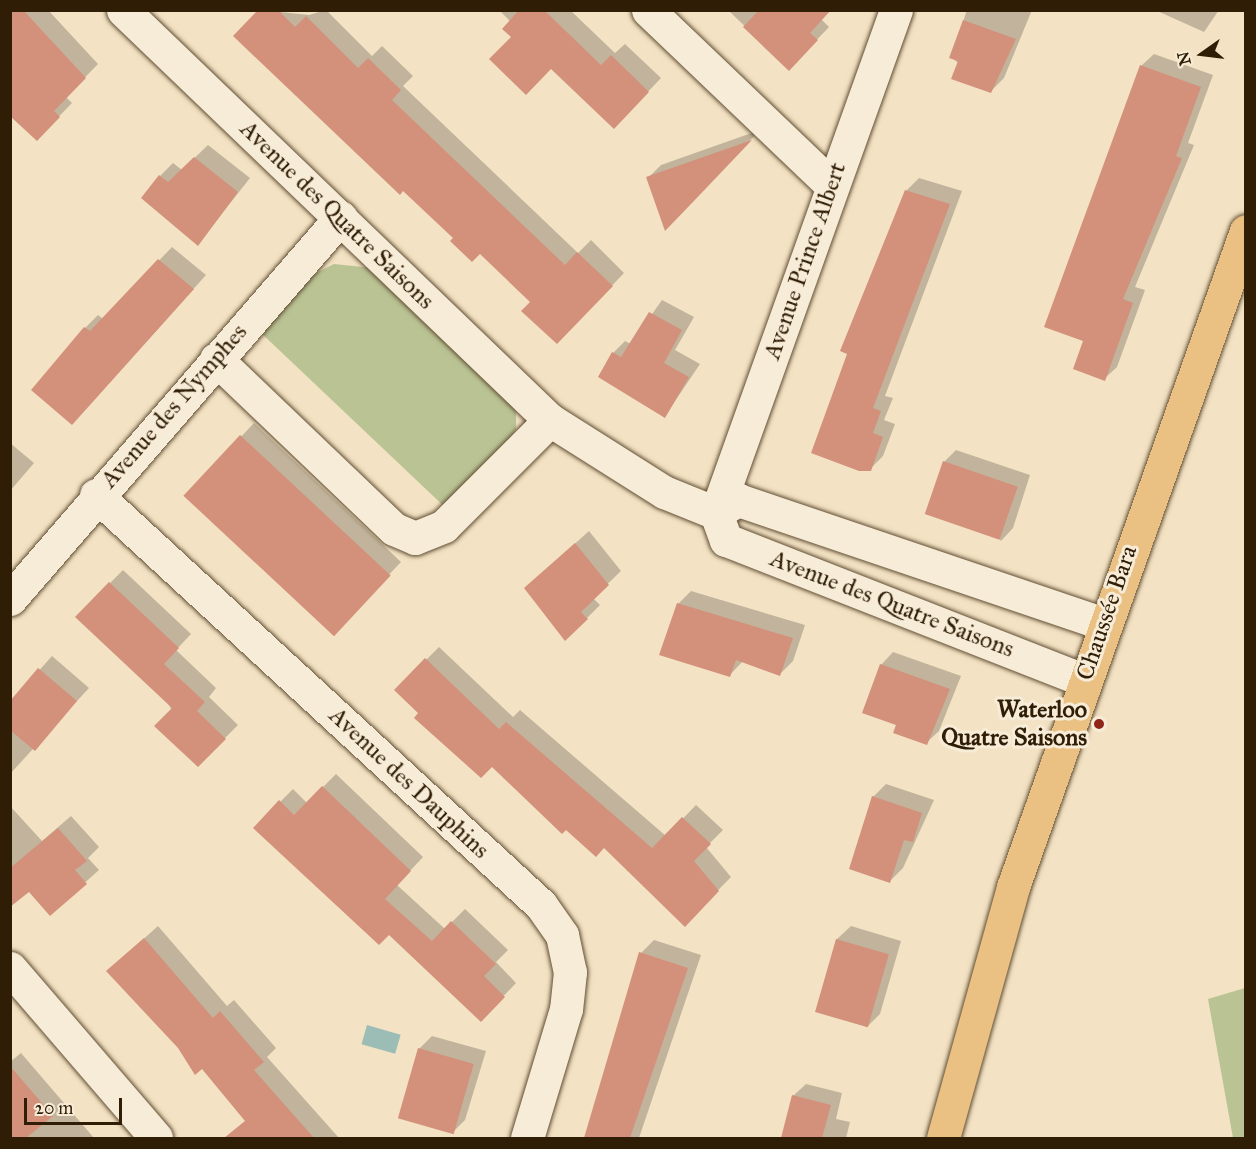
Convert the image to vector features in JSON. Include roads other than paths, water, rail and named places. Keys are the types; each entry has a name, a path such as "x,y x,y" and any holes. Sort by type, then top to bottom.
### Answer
{"main road":[{"name":"Chaussée Bara","path":"943,1138 1013,887 1084,680 1245,231"}],"street":[{"name":"Avenue des Quatre Saisons","path":"123,10 550,420 664,492 716,513 726,540 1084,680"},
{"path":"648,10 831,184"},
{"name":"Avenue Prince Albert","path":"716,513 831,184 896,10"},
{"name":"Avenue des Nymphes","path":"10,599 96,495 341,217"},
{"path":"216,358 394,529 415,538 444,526 550,420"},
{"name":"Avenue des Dauphins","path":"96,495 541,904 562,935 570,972 566,1009 527,1138"},
{"name":"Avenue des Quatre Saisons","path":"716,513 738,500 1105,624"},
{"path":"10,968 156,1138"}],"water":[{"path":"367,1025 401,1035 395,1054 361,1044"}],"place":[{"name":"Waterloo Quatre Saisons","path":"1099,724"}]}
